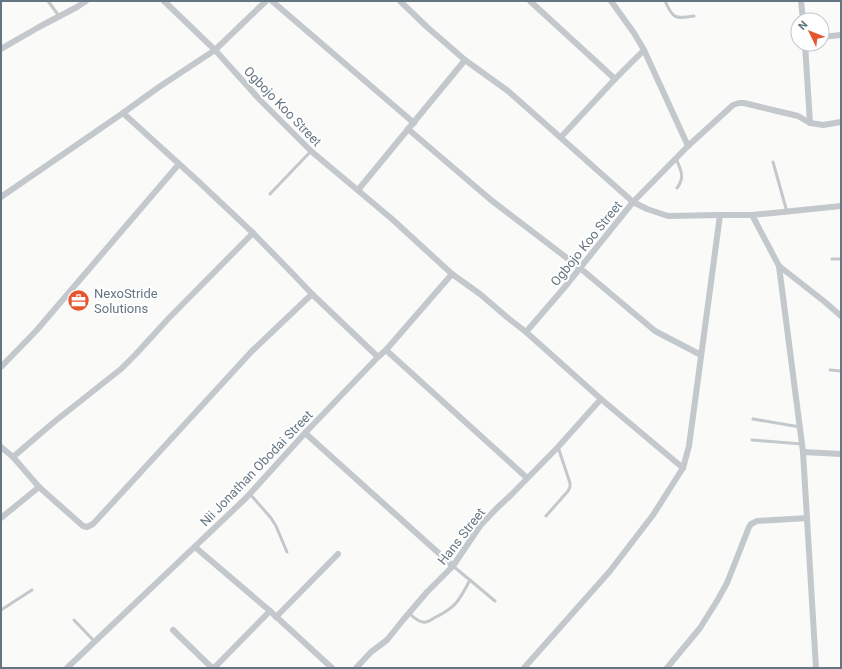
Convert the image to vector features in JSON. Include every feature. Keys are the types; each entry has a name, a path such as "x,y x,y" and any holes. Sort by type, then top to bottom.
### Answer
{"street":[{"path":"1,49 39,26 86,1"},
{"name":"Ogbojo Koo Street","path":"164,1 215,50 261,101 311,151 392,219 452,274"},
{"path":"1,197 159,87 215,50 266,1"},
{"path":"272,1 414,123"},
{"path":"400,1 427,27 466,60 508,91 634,202 688,146 733,105 744,103 798,116 810,123 823,125 841,122"},
{"path":"530,1 614,79"},
{"path":"611,1 634,33 644,50 688,146"},
{"path":"801,1 802,12"},
{"path":"830,36 841,35"},
{"path":"561,137 614,79 644,50"},
{"path":"806,52 810,123"},
{"path":"358,190 466,60"},
{"path":"123,113 253,233 312,294 378,357"},
{"path":"408,129 492,200 580,268 655,331 701,355"},
{"path":"1,367 36,331 179,164"},
{"name":"Ogbojo Koo Street","path":"526,332 634,202 647,209 668,216 752,215 841,206"},
{"path":"524,668 610,571 653,515 683,468 689,446 720,215"},
{"path":"752,215 779,266 803,452 816,668"},
{"path":"13,457 54,422 121,369 253,233"},
{"path":"779,266 841,316"},
{"path":"452,274 480,294 526,332 601,399 683,468"},
{"name":"Nii Jonathan Obodai Street","path":"67,668 250,494 305,433 386,350 452,274"},
{"path":"1,446 13,457 39,487 82,526 87,527 93,524 252,351 312,294"},
{"path":"386,350 527,478"},
{"name":"Hans Street","path":"356,668 371,652 387,640 409,613 453,566 480,526 558,447 601,399"},
{"path":"305,433 453,566"},
{"path":"803,452 841,454"},
{"path":"1,518 39,487"},
{"path":"667,668 700,628 717,601 727,583 751,524 757,521 807,518"},
{"path":"195,547 270,611 332,668"},
{"path":"276,617 338,554"},
{"path":"173,630 213,668 270,611"}],"lane":[{"path":"48,1 59,16"},
{"path":"665,1 670,12 675,17 680,18 694,16"},
{"path":"270,194 311,151"},
{"path":"676,158 683,177 677,188"},
{"path":"773,162 787,212"},
{"path":"832,259 841,259"},
{"path":"830,370 841,371"},
{"path":"753,419 800,427"},
{"path":"752,440 802,444"},
{"path":"546,516 570,487 558,447"},
{"path":"250,494 271,518 287,552"},
{"path":"453,566 495,601"},
{"path":"409,613 422,622 427,622 446,612 454,606 460,598 470,580"},
{"path":"1,610 32,590"},
{"path":"74,620 95,642"}],"place":[{"name":"NexoStride Solutions","path":"78,300"}]}
